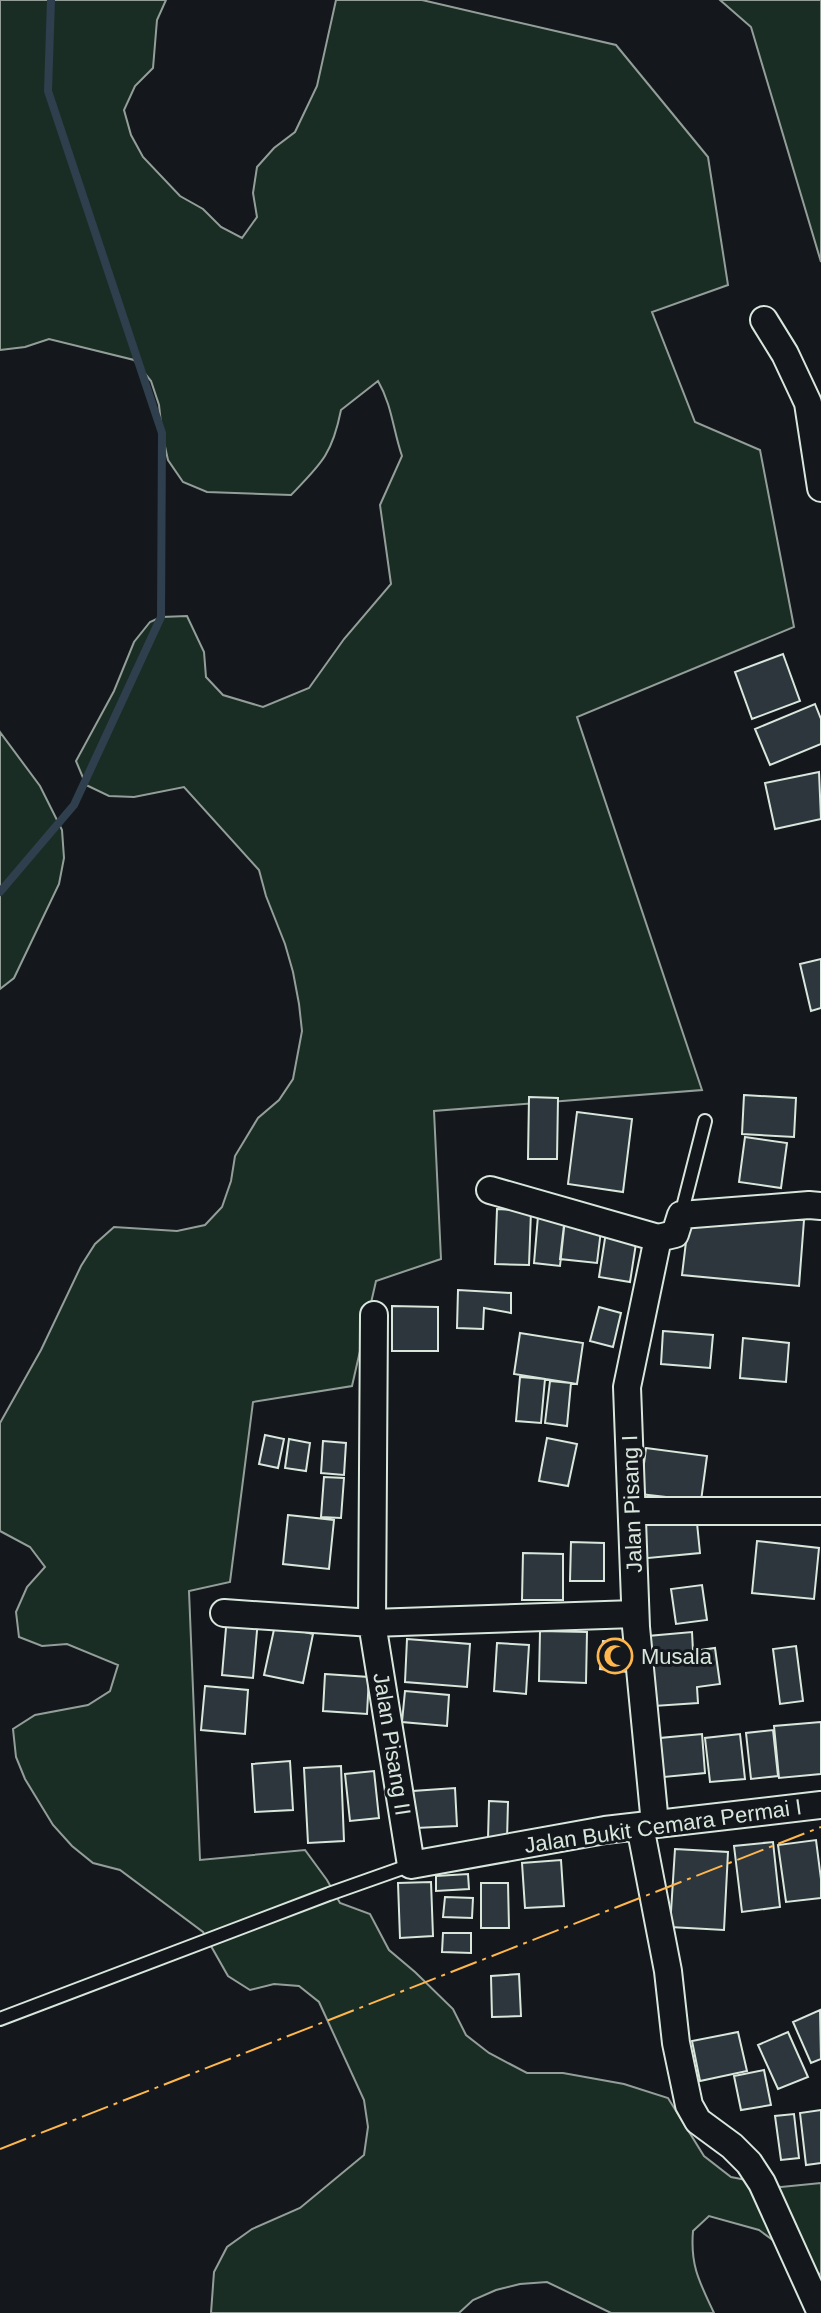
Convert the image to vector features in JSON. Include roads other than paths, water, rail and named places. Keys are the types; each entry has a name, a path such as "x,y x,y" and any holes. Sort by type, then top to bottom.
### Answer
{"street":[{"path":"764,320 785,354 808,403 821,488"},
{"path":"490,1190 658,1238 675,1234 688,1214 821,1206"},
{"name":"Jalan Pisang I","path":"658,1238 627,1387 635,1614 648,1825 676,2043 689,2105 698,2121 732,2146 749,2163 762,2183 821,2313"},
{"name":"Jalan Pisang II","path":"374,1315 372,1623 411,1865"},
{"path":"632,1511 821,1511"},
{"path":"224,1613 372,1623 635,1614"},
{"name":"Jalan Bukit Cemara Permai I","path":"411,1865 605,1830 821,1805"}],"lane":[{"path":"688,1214 705,1121"},
{"path":"0,2019 411,1865"}],"waterway":[{"path":"0,892 74,805 161,617 162,433 48,91 51,0"}],"place":[{"name":"Musala","path":"615,1656"}]}
